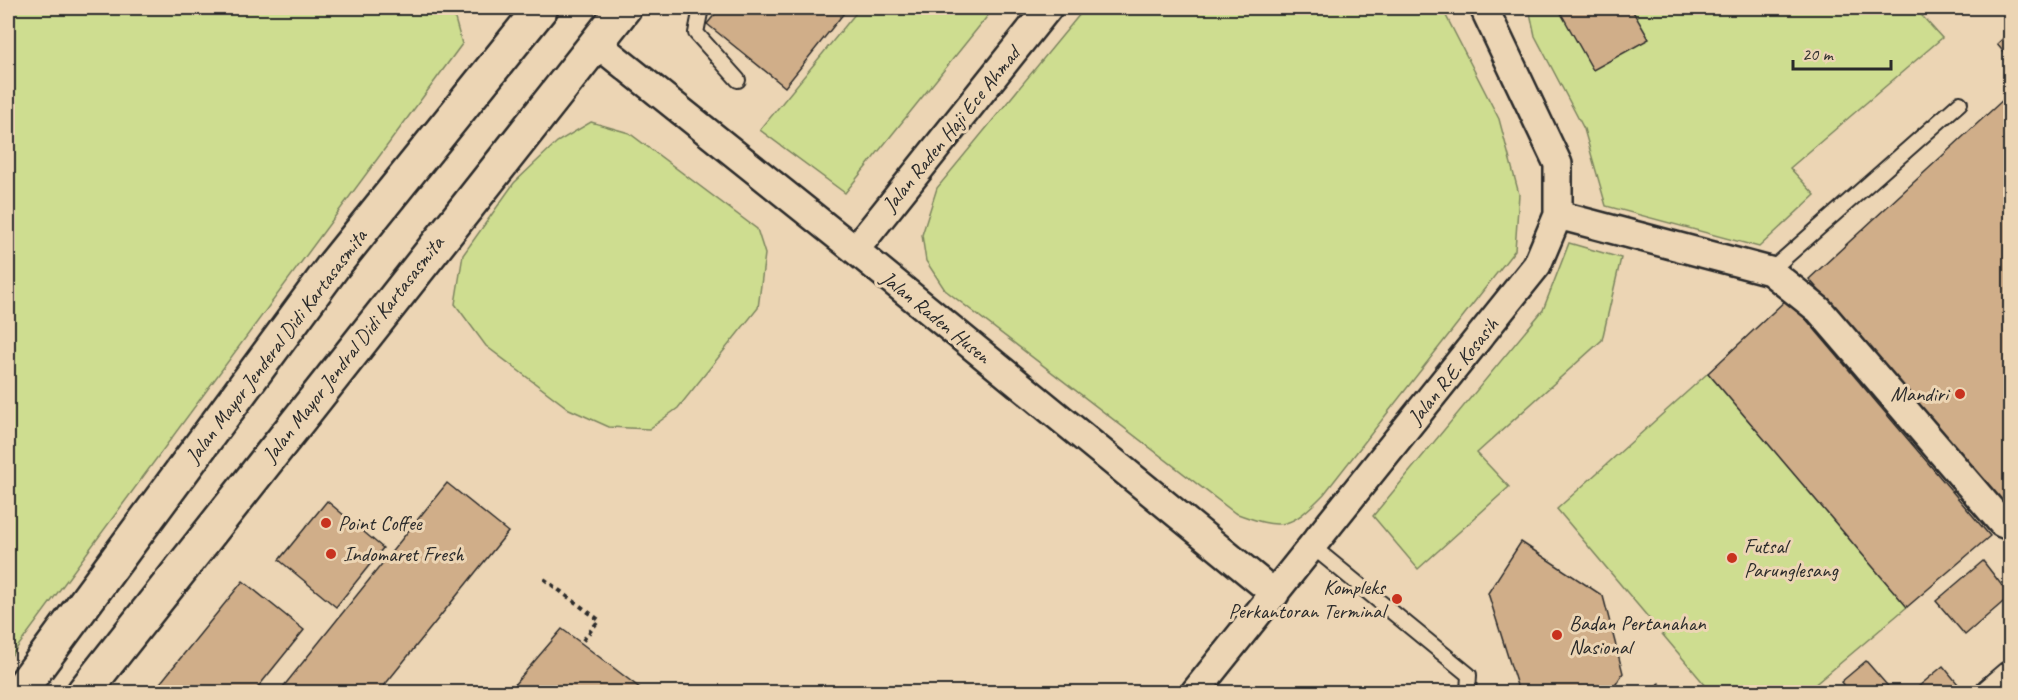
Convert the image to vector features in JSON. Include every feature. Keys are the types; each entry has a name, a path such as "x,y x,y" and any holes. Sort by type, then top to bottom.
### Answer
{"main road":[{"name":"Jalan Mayor Jenderal Didi Kartasasmita","path":"19,693 334,266 541,8"},
{"name":"Jalan Mayor Jendral Didi Kartasasmita","path":"84,693 624,8"}],"street":[{"name":"Jalan Raden Haji Ece Ahmad","path":"855,250 1048,8"},
{"name":"Jalan R.E. Kosasih","path":"1195,693 1537,265 1558,215 1558,164 1484,8"},
{"name":"Jalan Raden Husen","path":"595,42 855,250 1275,594"},
{"path":"1558,215 1770,271 1819,310 2002,523 2010,526"},
{"path":"1990,693 2010,675"}],"lane":[{"path":"701,8 696,33 738,80"},
{"path":"1770,271 1960,103"},
{"path":"1312,547 1469,675 1468,693"}],"path":[{"path":"544,579 599,620 581,643"}],"green space":[{"path":"8,8 452,8 462,44 8,660"},
{"path":"860,8 994,8 845,193 760,130"},
{"path":"1085,8 1442,8 1499,119 1519,194 1515,250 1324,494 1302,515 1293,520 1274,524 1235,513 945,290 926,261 922,235 937,188"},
{"path":"1529,8 1915,8 1942,38 1790,168 1815,195 1759,247 1606,206 1584,129 1535,36"},
{"path":"591,122 629,133 757,229 765,254 758,308 678,408 649,429 609,427 569,409 486,346 455,304 463,255 514,183 557,142"},
{"path":"1569,243 1621,258 1602,340 1477,453 1509,487 1418,569 1373,516 1543,310"},
{"name":"Futsal Parunglesang","path":"1708,373 1907,607 1806,692 1711,692 1557,509"}],"building":[{"path":"720,8 848,8 785,87 707,24"},
{"path":"1558,8 1631,8 1649,39 1593,70"},
{"path":"2010,32 2010,60 1997,44"},
{"name":"Mandiri","path":"2006,97 2010,102 2010,510 1809,279"},
{"path":"1788,298 1990,536 1907,607 1708,373"},
{"path":"447,483 508,532 379,692 279,692"},
{"name":"Indomaret Fresh","path":"327,501 383,548 336,607 279,560"},
{"name":"Badan Pertanahan Nasional","path":"1521,542 1603,596 1623,673 1611,692 1519,692 1488,593"},
{"path":"1983,561 2010,596 1965,635 1936,601"},
{"path":"243,581 304,630 254,692 153,692"},
{"path":"562,629 581,643 645,692 508,692"},
{"path":"1866,661 1893,692 1849,692 1841,682"},
{"path":"1943,666 1963,690 1960,692 1912,692"},
{"path":"1659,683 1667,692 1649,692"}],"place":[{"name":"Mandiri","path":"1960,394"},
{"name":"Point Coffee","path":"326,523"},
{"name":"Indomaret Fresh","path":"331,554"},
{"name":"Futsal Parunglesang","path":"1732,558"},
{"name":"Kompleks Perkantoran Terminal","path":"1397,599"},
{"name":"Badan Pertanahan Nasional","path":"1557,635"}]}
